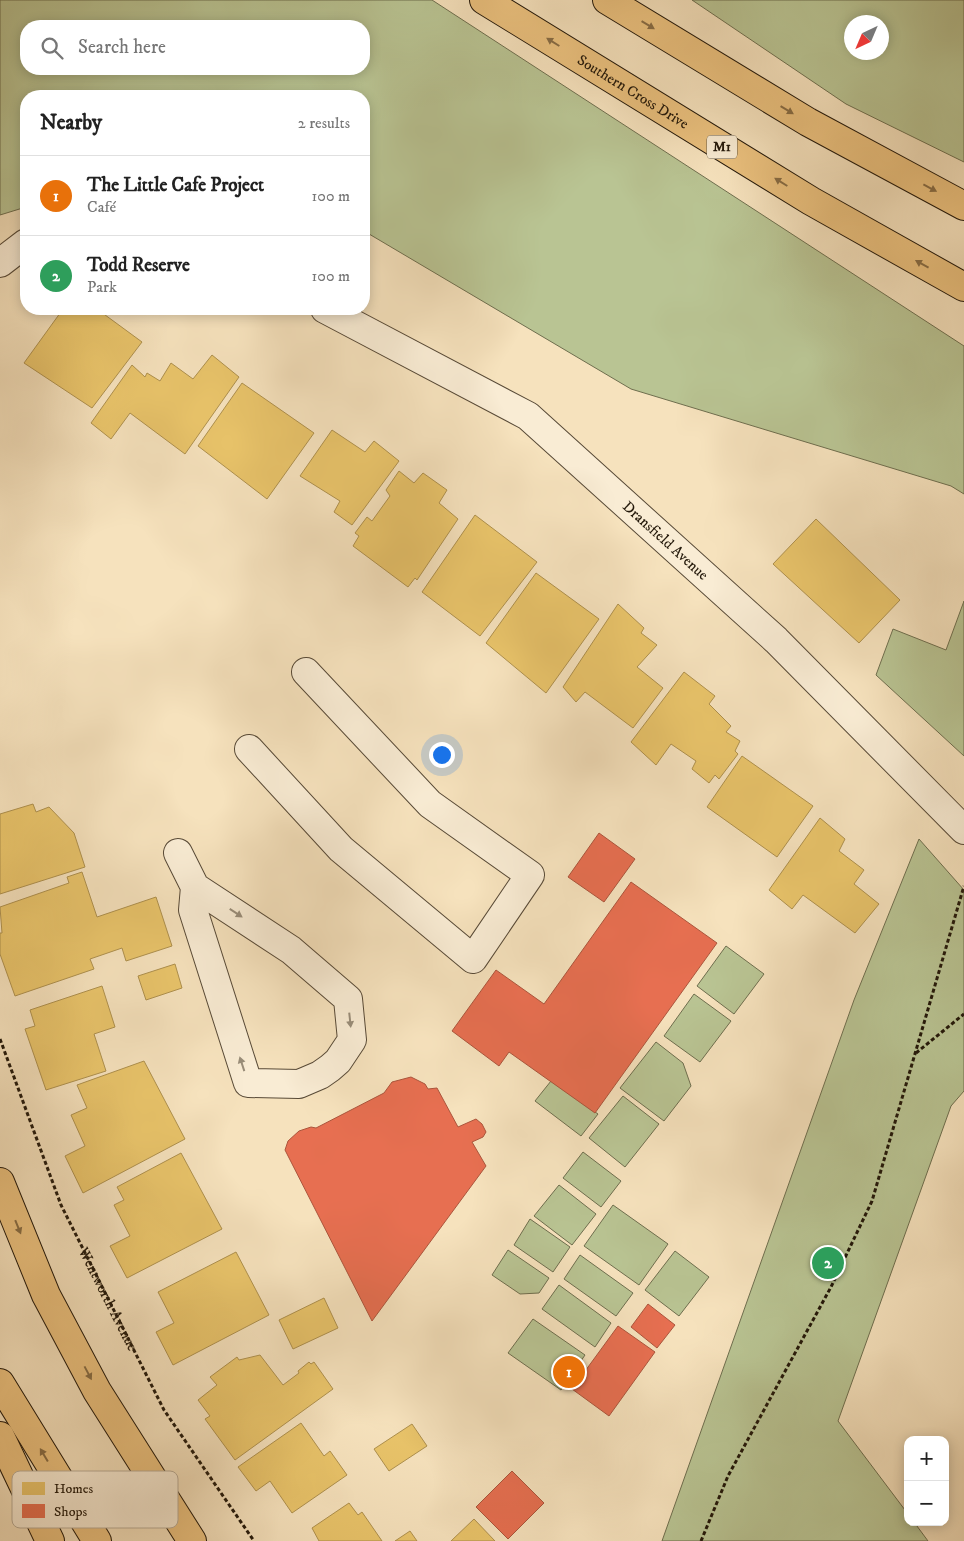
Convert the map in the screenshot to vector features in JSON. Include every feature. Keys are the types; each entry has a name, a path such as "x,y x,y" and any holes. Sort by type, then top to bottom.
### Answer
{"main road":[{"name":"Southern Cross Drive","path":"484,0 812,201 964,288"},
{"path":"607,0 808,122 964,206"},
{"path":"0,1182 46,1295 97,1390 148,1471"},
{"path":"0,1383 54,1471"},
{"path":"0,1436 17,1471"},
{"path":"178,1519 192,1541"},
{"path":"44,1528 50,1541"},
{"path":"89,1528 97,1541"}],"street":[{"path":"0,263 20,248"},
{"name":"Dransfield Avenue","path":"336,315 528,416 776,640 964,830"},
{"path":"249,749 341,850 473,959 530,875 430,804 306,672"},
{"path":"178,853 195,886 291,950 348,999 352,1040 338,1061 320,1075 299,1084 248,1083 192,910 195,886"}],"path":[{"path":"701,1541 728,1476 831,1287 872,1201 964,886"},
{"path":"915,1054 964,1014"},
{"name":"Wentworth Avenue","path":"0,1039 61,1205 160,1401 254,1541"}],"green space":[{"path":"0,0 432,0 964,346 964,494 951,486 631,389 370,235 370,90 20,90 20,209 0,215"},
{"path":"692,0 964,0 964,162 846,104"},
{"path":"964,601 964,756 876,675 893,629 946,650"},
{"path":"919,839 964,890 964,1091 951,1106 838,1421 904,1509 904,1526 917,1526 928,1541 662,1541 854,1000"},
{"path":"726,946 764,974 734,1014 697,986"},
{"path":"694,994 731,1021 700,1062 664,1036"},
{"path":"656,1042 683,1063 691,1086 664,1121 620,1088"},
{"path":"551,1081 598,1114 581,1136 535,1101"},
{"path":"623,1096 659,1124 625,1167 589,1138"},
{"path":"583,1152 621,1181 601,1207 563,1178"},
{"path":"559,1185 596,1214 572,1245 534,1216"},
{"path":"613,1205 668,1244 639,1285 584,1246"},
{"path":"530,1219 570,1247 553,1272 514,1245"},
{"path":"508,1250 549,1278 539,1293 520,1294 492,1275"},
{"path":"675,1251 709,1277 679,1316 645,1290"},
{"path":"580,1255 633,1293 616,1316 564,1279"},
{"path":"559,1285 611,1323 595,1347 542,1309"},
{"path":"533,1319 585,1355 561,1390 508,1353"}],"building: Homes":[{"path":"59,315 105,315 142,342 92,408 24,363"},
{"path":"212,355 239,377 185,454 130,413 111,439 91,423 132,365 145,377 147,373 160,381 171,363 193,379"},
{"path":"242,383 314,433 267,499 198,446"},
{"path":"332,430 365,452 374,441 399,461 352,525 334,512 340,501 300,476"},
{"path":"399,471 414,483 423,473 447,490 439,503 458,519 417,580 415,578 408,587 353,546 359,536 355,533 367,517 372,521 390,496 386,490"},
{"path":"475,515 537,562 480,636 422,592"},
{"path":"816,519 900,600 859,643 773,564"},
{"path":"536,573 599,619 546,693 486,643"},
{"path":"618,604 644,628 641,633 657,645 637,667 663,688 633,728 585,692 576,702 563,687"},
{"path":"684,672 715,696 709,704 731,726 726,732 740,741 735,751 738,754 719,779 715,775 709,783 692,769 696,761 671,744 656,765 631,742"},
{"path":"742,756 813,806 777,857 707,807"},
{"path":"33,804 36,812 49,807 74,833 85,867 0,894 0,814"},
{"path":"820,818 845,839 839,851 864,870 854,884 879,904 855,933 803,895 792,909 769,890"},
{"path":"82,872 97,917 156,897 172,946 126,961 122,948 90,959 94,969 15,996 0,954 0,933 2,933 0,907 69,883 67,877"},
{"path":"175,964 182,988 146,1000 138,976"},
{"path":"102,986 115,1027 94,1034 106,1071 46,1090 25,1029 35,1026 30,1010"},
{"path":"144,1061 185,1139 83,1193 65,1156 85,1146 71,1115 87,1108 77,1085"},
{"path":"181,1153 222,1229 127,1278 110,1246 130,1236 114,1205 124,1200 117,1187"},
{"path":"236,1252 269,1315 173,1365 156,1332 174,1323 158,1292"},
{"path":"324,1298 338,1328 293,1349 279,1320"},
{"path":"260,1355 283,1385 299,1373 298,1371 309,1362 311,1364 314,1362 333,1389 235,1460 205,1419 210,1416 198,1400 217,1385 210,1377 237,1357 239,1360"},
{"path":"301,1423 324,1456 330,1451 347,1475 292,1513 270,1481 256,1491 238,1467"},
{"path":"412,1424 427,1446 389,1471 374,1449"},
{"path":"349,1503 358,1515 362,1512 382,1541 319,1541 312,1528"},
{"path":"474,1519 495,1541 451,1541"},
{"path":"410,1531 417,1541 395,1541"}],"building: Shops":[{"path":"599,833 635,859 604,902 568,877"},
{"path":"631,882 717,943 595,1113 509,1052 499,1066 452,1031 496,970 544,1004"},
{"path":"411,1077 425,1084 428,1089 437,1088 458,1127 476,1119 482,1124 486,1132 483,1137 472,1142 486,1166 372,1321 285,1150 288,1141 299,1131 311,1127 316,1128 384,1093 392,1082"},
{"path":"648,1304 675,1325 657,1348 631,1327"},
{"path":"618,1326 655,1352 609,1416 572,1389"},
{"path":"512,1471 544,1503 508,1539 476,1507"}],"place":[{"name":"Todd Reserve","path":"828,1263"},
{"name":"The Little Cafe Project","path":"569,1372"}]}
